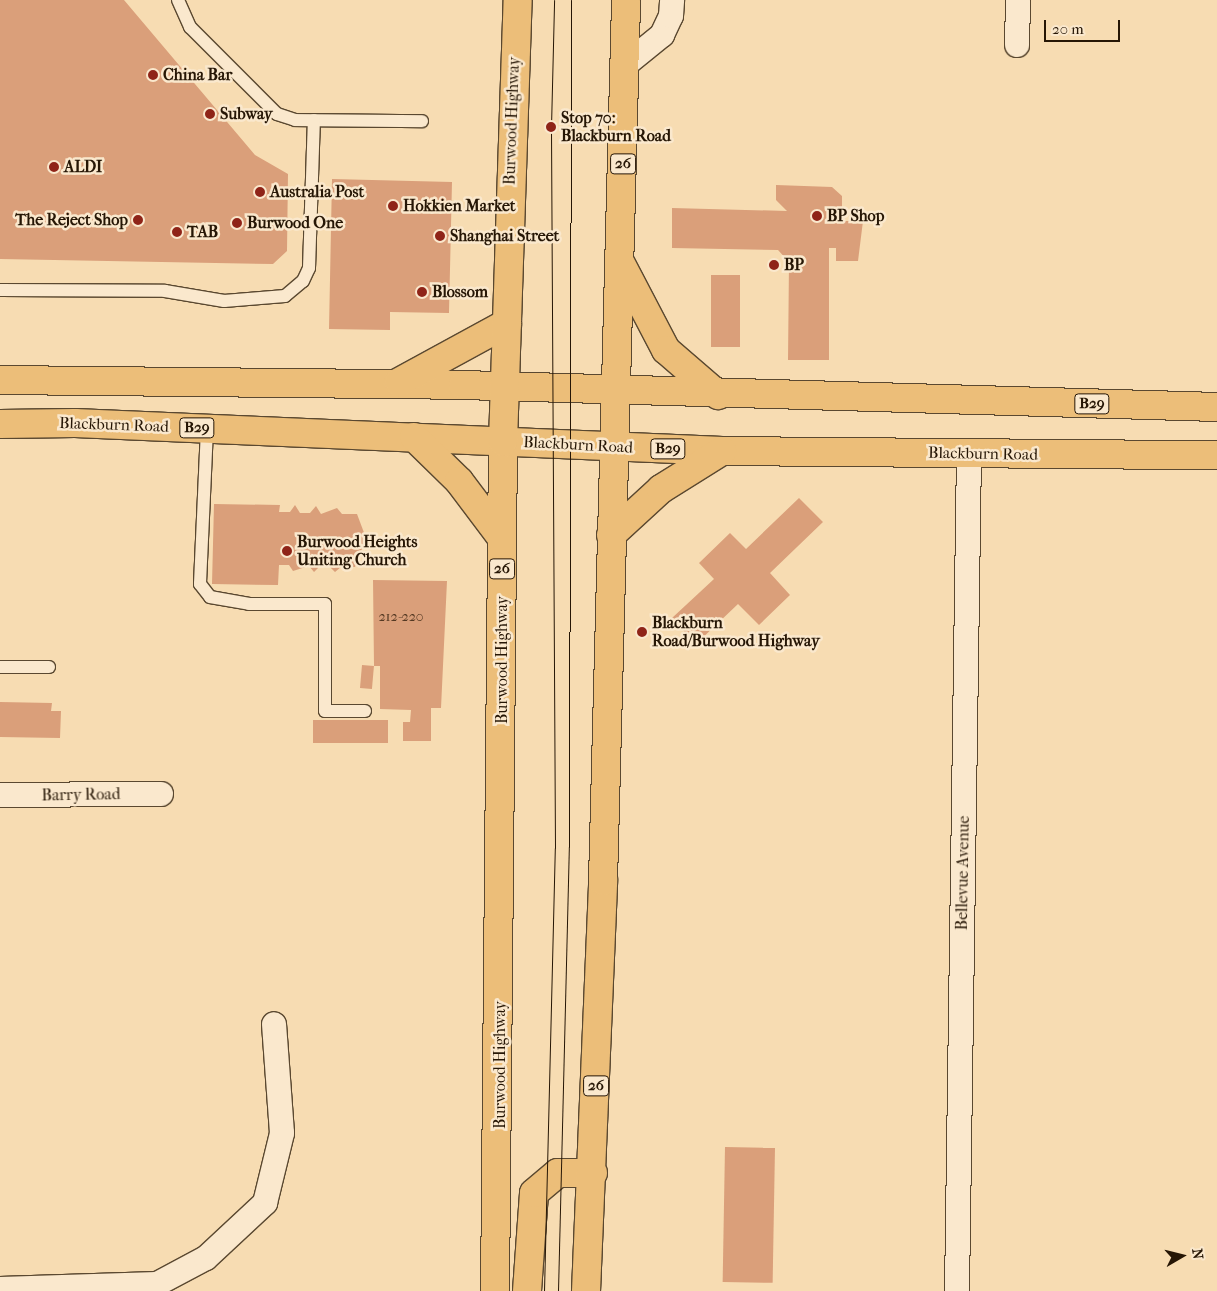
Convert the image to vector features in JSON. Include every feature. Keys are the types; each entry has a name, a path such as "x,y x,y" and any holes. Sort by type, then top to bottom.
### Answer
{"main road":[{"name":"Burwood Highway","path":"495,1291 503,442 518,0"},
{"name":"26","path":"586,1291 592,1173 621,264 626,0"},
{"path":"621,264 666,350 718,395"},
{"path":"396,384 507,323"},
{"name":"B29","path":"0,380 396,384 718,395 1217,407"},
{"name":"Blackburn Road","path":"0,424 207,429 722,451 1217,456"},
{"path":"414,437 459,481 502,538"},
{"path":"611,535 661,489 722,451"},
{"path":"527,1291 534,1193 558,1173 592,1173"}],"street":[{"path":"625,65 662,34 671,16 672,0"},
{"path":"1017,45 1018,0"},
{"name":"Bellevue Avenue","path":"957,1291 969,454"},
{"name":"Barry Road","path":"0,795 161,794"},
{"path":"0,1289 157,1284 206,1258 265,1202 282,1133 274,1024"}],"lane":[{"path":"178,0 190,27 266,107 286,118 422,121"},
{"path":"0,290 165,291 224,301 285,296 303,281 309,268 314,120"},
{"path":"207,429 200,584 210,597 249,604 325,604 325,711 365,711"},
{"path":"0,667 49,667"}],"building":[{"path":"0,0 124,0 255,155 288,174 287,251 273,264 0,259"},
{"path":"332,179 452,182 449,313 390,312 390,330 329,329"},
{"path":"776,185 832,187 842,196 842,221 863,221 858,261 836,261 836,248 829,248 829,360 788,360 789,262 778,250 672,248 672,208 787,211 776,200"},
{"path":"711,275 740,275 740,347 711,347"},
{"path":"799,498 823,522 770,573 790,595 759,625 738,604 696,644 672,618 714,579 699,563 730,533 746,549"},
{"name":"Burwood Heights Uniting Church","path":"214,504 280,505 279,512 290,512 295,505 300,513 310,513 316,506 321,514 337,508 342,514 357,514 366,538 355,567 341,567 335,572 330,567 320,566 314,572 309,566 293,571 289,565 279,565 278,585 212,584"},
{"path":"373,580 447,581 441,708 431,708 431,741 403,741 403,722 410,722 411,710 380,709 380,666 374,666"},
{"path":"362,665 374,666 372,689 360,688"},
{"path":"0,702 52,703 51,711 61,711 60,738 0,737"},
{"path":"313,720 388,720 388,743 313,743"},
{"path":"725,1147 775,1148 773,1283 723,1282"}],"tram line":[{"path":"544,1291 555,848 551,127 554,0"},
{"path":"558,1291 569,847 571,0"}],"place":[{"name":"China Bar","path":"153,75"},
{"name":"Subway","path":"210,114"},
{"name":"Stop 70: Blackburn Road","path":"551,127"},
{"name":"ALDI","path":"54,167"},
{"name":"Australia Post","path":"260,192"},
{"name":"Hokkien Market","path":"393,206"},
{"name":"BP Shop","path":"817,216"},
{"name":"The Reject Shop","path":"138,220"},
{"name":"Burwood One","path":"237,223"},
{"name":"TAB","path":"177,232"},
{"name":"Shanghai Street","path":"440,236"},
{"name":"BP","path":"774,265"},
{"name":"Blossom","path":"422,292"},
{"name":"Burwood Heights Uniting Church","path":"287,551"},
{"name":"Blackburn Road/Burwood Highway","path":"642,632"}]}
